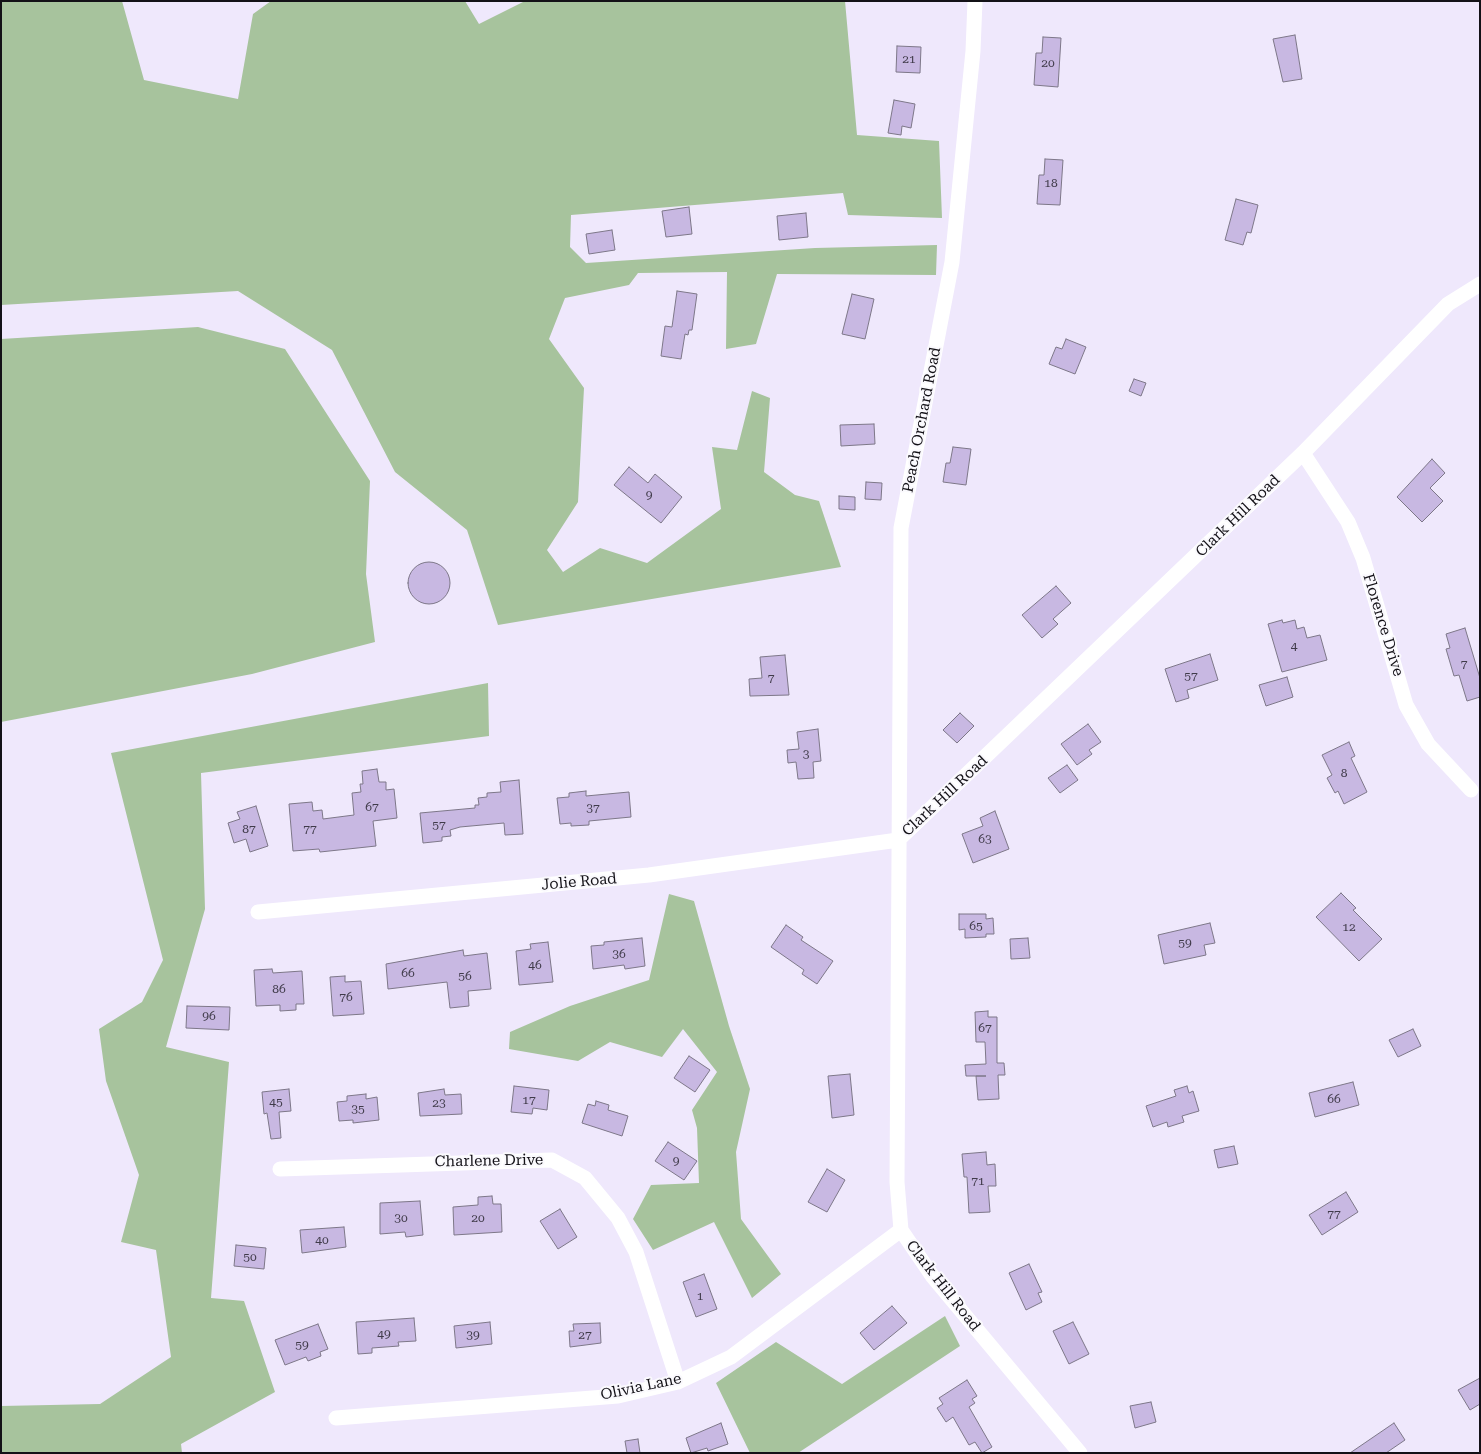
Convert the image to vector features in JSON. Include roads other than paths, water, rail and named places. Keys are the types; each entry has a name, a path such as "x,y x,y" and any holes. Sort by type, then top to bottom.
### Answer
{"street":[{"name":"Peach Orchard Road","path":"898,840 901,528 952,262 973,51 975,1"},
{"name":"Clark Hill Road","path":"1080,1453 933,1277 901,1230 897,1182 898,840 1303,453 1448,304 1480,284"},
{"name":"Florence Drive","path":"1303,453 1348,522 1363,558 1406,705 1428,744 1471,790"},
{"name":"Jolie Road","path":"258,912 649,875 898,840"},
{"name":"Charlene Drive","path":"280,1169 552,1160 585,1178 618,1218 636,1252 678,1382"},
{"name":"Olivia Lane","path":"336,1418 618,1396 678,1382 731,1357 901,1230"}]}
